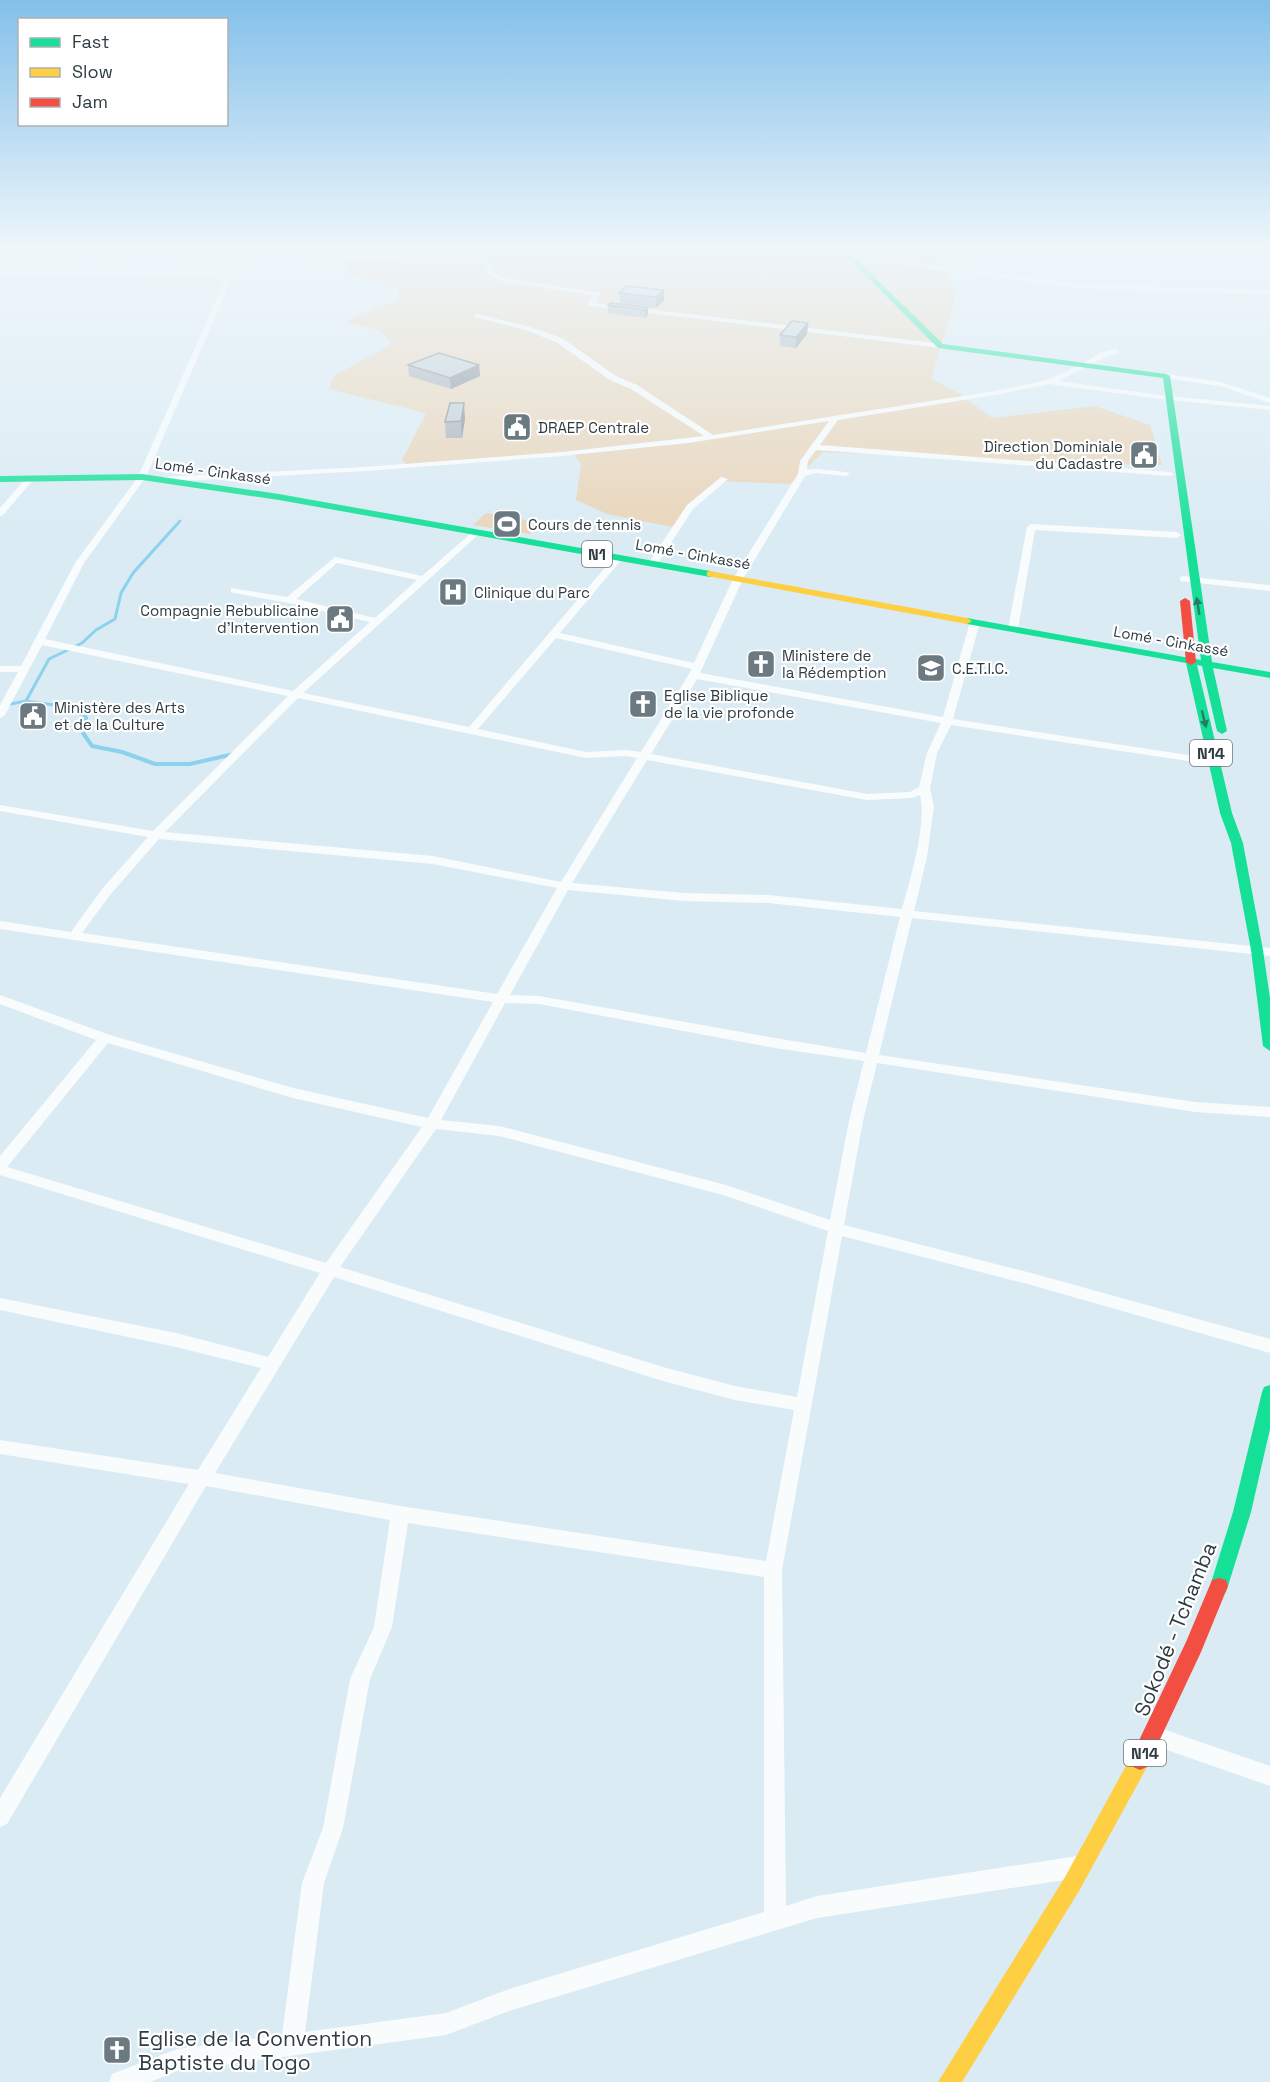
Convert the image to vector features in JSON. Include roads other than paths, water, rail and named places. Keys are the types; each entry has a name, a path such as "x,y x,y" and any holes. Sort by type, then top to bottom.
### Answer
{"main road":[{"path":"949,347 1161,376 1189,580 1191,662"},
{"path":"1164,398 1178,535 1208,664"},
{"name":"Lomé - Cinkassé","path":"0,479 142,477 161,479 476,532 1153,656 1270,675"},
{"path":"1153,656 1194,680"},
{"name":"N14","path":"1191,662 1214,762 1263,951 1270,1046"},
{"name":"N14","path":"1208,664 1237,813 1236,843"},
{"name":"Sokodé - Tchamba","path":"949,2082 1015,1980 1124,1793 1154,1736 1210,1607 1231,1552 1270,1392"}],"street":[{"path":"4,708 80,563 142,477 199,347"},
{"path":"569,347 614,378 634,387 711,437"},
{"path":"161,479 365,469 562,454 711,437 995,393 1049,382 1085,366 1102,355 1115,351"},
{"path":"1161,376 1221,384 1270,401"},
{"path":"1049,382 1164,398 1270,408"},
{"path":"0,1817 329,1270 432,1124 564,886 695,671 738,579 802,474 804,461 835,418"},
{"path":"813,447 1170,474"},
{"path":"802,474 816,471 846,474"},
{"path":"0,513 30,479"},
{"path":"653,564 690,507 724,479"},
{"path":"1013,629 1031,527 1178,535"},
{"path":"74,936 106,892 156,835 296,694 476,532"},
{"path":"472,730 618,558"},
{"path":"289,600 335,560 423,579"},
{"path":"1189,580 1270,588"},
{"path":"234,591 289,600 377,621"},
{"path":"775,1921 773,1570 835,1228 871,1058 921,857 928,806 924,789 932,753 947,722 975,622"},
{"path":"553,634 695,671 947,722 1080,744 1214,762"},
{"path":"39,641 586,755 626,753 867,797 912,795 924,789"},
{"path":"0,669 24,669"},
{"path":"0,808 156,835 433,860 564,886 684,897 768,899 1263,951"},
{"path":"0,925 501,999 539,1000 775,1043 1195,1107 1270,1112"},
{"path":"0,999 105,1038 293,1093 432,1124 499,1131 522,1136 726,1190 835,1228 1031,1279 1270,1346"},
{"path":"105,1038 0,1168 457,1308 663,1374 803,1406"},
{"path":"0,1304 176,1340 271,1364"},
{"path":"0,1447 202,1478 400,1514 773,1570"},
{"path":"292,2045 313,1883 333,1828 360,1679 383,1627 400,1514"},
{"path":"1154,1736 1270,1776"},
{"path":"120,2082 177,2060 446,2024 509,2000 817,1907 1082,1866"}],"waterway":[{"path":"26,701 49,659 82,643 96,630 115,619 121,593 133,573 180,521"},
{"path":"0,706 26,701"},
{"path":"26,701 54,705 86,716 85,719"},
{"path":"86,718 83,733 92,746 122,752 155,764 190,764 234,754"}],"place":[{"name":"DRAEP Centrale","path":"517,427"},
{"name":"Direction Dominiale du Cadastre","path":"1144,455"},
{"name":"Cours de tennis","path":"507,524"},
{"name":"Clinique du Parc","path":"453,592"},
{"name":"Compagnie Rebublicaine d'Intervention","path":"340,619"},
{"name":"Ministere de la Rédemption","path":"761,664"},
{"name":"C.E.T.I.C.","path":"931,668"},
{"name":"Eglise Biblique de la vie profonde","path":"643,704"},
{"name":"Ministère des Arts et de la Culture","path":"33,716"},
{"name":"Eglise de la Convention Baptiste du Togo","path":"117,2050"}]}
